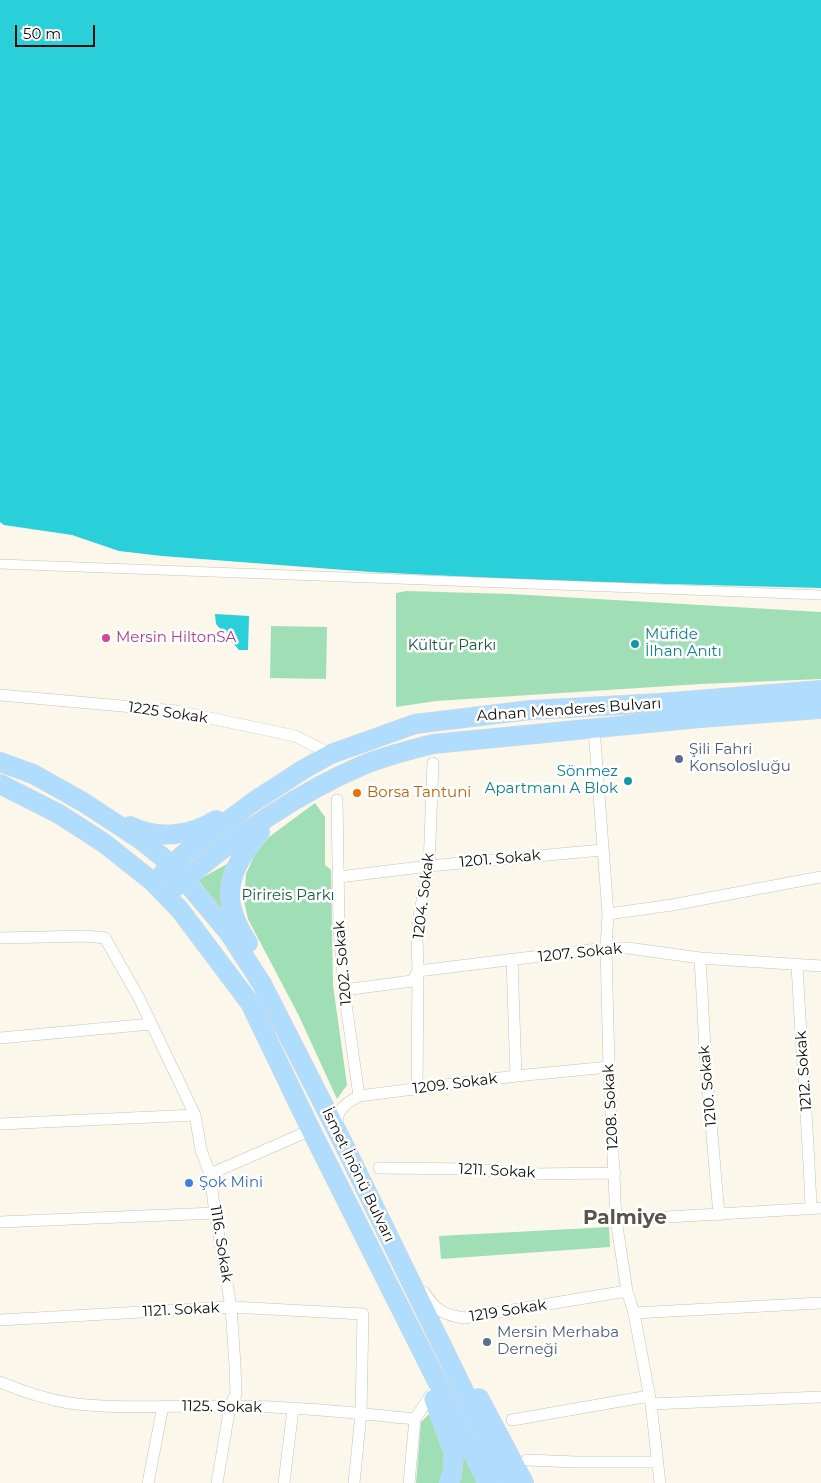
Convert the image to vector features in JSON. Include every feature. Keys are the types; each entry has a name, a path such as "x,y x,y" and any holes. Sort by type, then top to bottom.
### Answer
{"main road":[{"name":"Adnan Menderes Bulvarı","path":"160,889 171,864 253,802 304,769 331,754 415,724 530,710 658,703 821,690"},
{"name":"Adnan Menderes Bulvarı","path":"160,889 185,879 278,810 362,766 403,752 433,744 821,709"},
{"path":"0,762 34,774 82,802 141,840 171,864"},
{"name":"İsmet İnönü Bulvarı","path":"0,784 59,814 104,843 160,889 180,910 250,1003 311,1130 488,1483"},
{"path":"82,802 134,828 165,835 197,830 237,808 253,802"},
{"path":"262,984 255,957 235,918 231,889 239,860 278,810"},
{"name":"İsmet İnönü Bulvarı","path":"171,864 229,933 262,984 343,1144 509,1483"},
{"path":"419,1301 494,1423 524,1483"},
{"path":"427,1361 432,1393 454,1454 449,1483"}],"street":[{"path":"0,564 821,595"},
{"name":"1225 Sokak","path":"0,695 177,711 295,736 331,754"},
{"name":"1208. Sokak","path":"594,728 608,914 606,948 609,1067 616,1220 627,1291 634,1313 650,1400 660,1483"},
{"name":"1204. Sokak","path":"417,1088 417,938 419,916 429,866 433,763"},
{"name":"1202. Sokak","path":"337,800 339,928 344,990 358,1096"},
{"name":"1201. Sokak","path":"339,877 429,866 602,850"},
{"path":"608,914 681,904 821,877"},
{"name":"1116. Sokak","path":"0,938 86,936 104,938 139,998 195,1114 201,1150 210,1174 231,1307 235,1365 236,1394 230,1406 217,1483"},
{"name":"1207. Sokak","path":"344,990 412,981 418,972 606,948 628,948 700,958 821,966"},
{"name":"1210. Sokak","path":"700,958 706,1065 719,1215"},
{"path":"512,960 516,1076"},
{"name":"1212. Sokak","path":"797,964 802,1064 816,1208"},
{"path":"0,1038 151,1024"},
{"name":"1209. Sokak","path":"358,1096 516,1076 609,1067"},
{"path":"343,1144 337,1122 338,1113 345,1103 358,1096"},
{"path":"0,1124 195,1114"},
{"path":"210,1174 311,1130"},
{"name":"1211. Sokak","path":"379,1168 474,1169 530,1174 615,1172"},
{"path":"616,1220 816,1208"},
{"path":"0,1222 215,1213"},
{"name":"1219 Sokak","path":"406,1273 422,1288 430,1302 446,1315 464,1318 627,1291"},
{"path":"634,1313 821,1303"},
{"name":"1121. Sokak","path":"0,1320 231,1307 363,1314 361,1414"},
{"name":"1125. Sokak","path":"0,1382 26,1392 68,1402 98,1405 293,1408 415,1419"},
{"path":"410,1483 415,1419 432,1393"},
{"path":"512,1420 650,1400 821,1396"},
{"path":"148,1483 163,1406"},
{"path":"284,1483 293,1408"},
{"path":"354,1483 361,1414"},
{"path":"527,1460 657,1462"}],"green space":[{"name":"Kültür Parkı","path":"406,591 511,594 821,612 821,679 701,684 436,701 396,707 396,593"},
{"path":"271,626 327,627 326,679 270,678"},
{"name":"Pirireis Parkı","path":"315,803 325,817 325,865 331,870 333,985 347,1085 337,1099 299,1016 248,919 244,901 246,874 255,854 269,837"},
{"path":"236,859 229,919 198,880"},
{"path":"609,1227 610,1247 441,1259 439,1236"},
{"path":"433,1410 450,1447 442,1483 416,1483 421,1422"},
{"path":"462,1452 477,1483 458,1483 463,1465"}],"water":[{"path":"0,0 821,0 821,588 553,581 371,572 162,556 119,551 72,535 4,525 0,522"},
{"path":"215,614 249,616 248,650 239,650 216,624"}],"place":[{"name":"Mersin HiltonSA","path":"106,638"},
{"name":"Müfide İlhan Anıtı","path":"635,644"},
{"name":"Şili Fahri Konsolosluğu","path":"679,759"},
{"name":"Sönmez Apartmanı A Blok","path":"628,781"},
{"name":"Borsa Tantuni","path":"357,793"},
{"name":"Şok Mini","path":"189,1183"},
{"name":"Mersin Merhaba Derneği","path":"487,1342"}],"district":[{"name":"Palmiye","path":"625,1218"}]}
